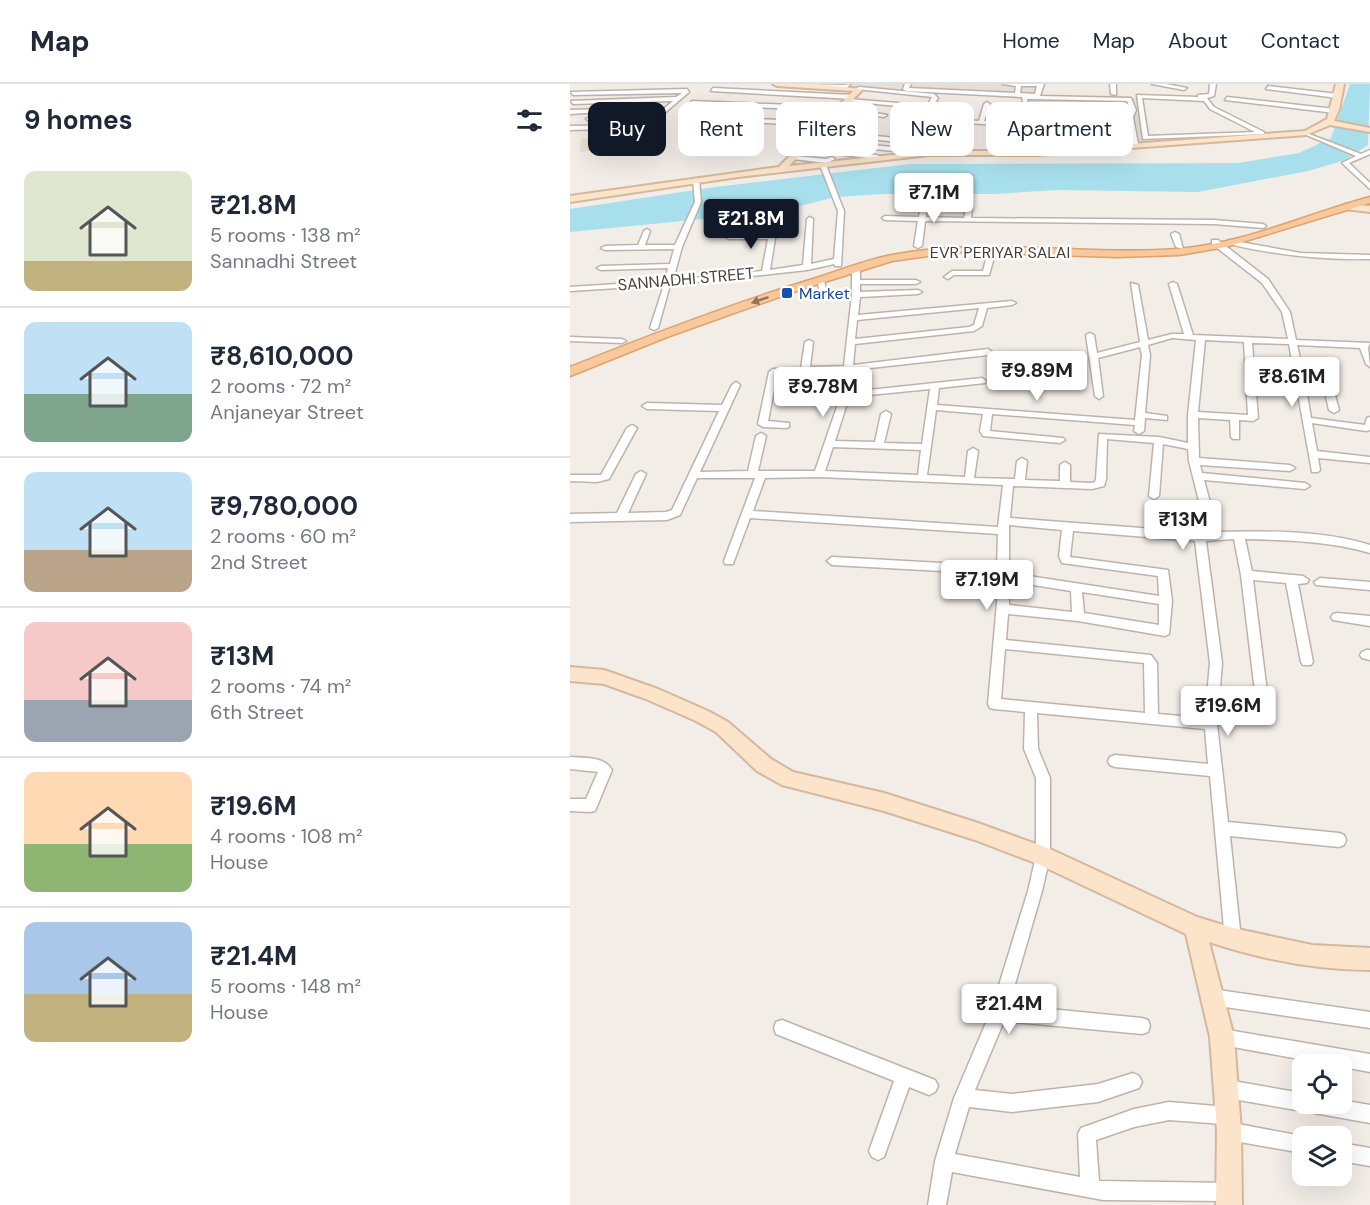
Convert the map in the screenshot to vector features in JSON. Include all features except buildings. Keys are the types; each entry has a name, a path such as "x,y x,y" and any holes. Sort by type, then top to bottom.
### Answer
{"main road":[{"name":"EVR PERIYAR SALAI","path":"570,360 654,328 674,326 856,268 922,252 956,249 1142,249 1223,243 1263,225 1370,188"},
{"name":"EVR PERIYAR SALAI","path":"570,372 738,296 837,263 918,246 976,243 1089,250 1179,252 1223,243 1370,200"}],"street":[{"path":"601,101 611,84"},
{"path":"666,109 696,84"},
{"path":"755,102 776,84 934,96 933,102"},
{"path":"786,84 846,87 849,84"},
{"path":"908,84 906,89 1037,96 1040,85 1006,84"},
{"path":"1017,94 1019,84"},
{"path":"1113,84 1114,94"},
{"path":"1136,84 1138,95"},
{"path":"1155,84 1184,88"},
{"path":"1268,86 1281,84"},
{"path":"1289,84 1338,97"},
{"path":"737,91 743,85"},
{"path":"1047,94 1211,96 1213,85 1221,88 1218,102 1231,114 1262,134 1145,138 1138,96 1206,99 1212,108 1231,114 1281,136"},
{"path":"1268,86 1338,97"},
{"path":"847,102 859,89"},
{"path":"713,90 764,93 830,102"},
{"path":"573,93 687,91"},
{"path":"1247,94 1258,95"},
{"path":"706,96 810,102"},
{"path":"1270,96 1338,97"},
{"path":"1026,102 1025,98 1084,97 1129,99 1129,102"},
{"path":"1227,99 1338,97"},
{"path":"1330,122 1338,97"},
{"path":"573,102 678,99"},
{"path":"981,123 986,107"},
{"path":"570,112 588,111"},
{"path":"878,113 884,115"},
{"path":"577,136 588,120"},
{"path":"974,122 986,123"},
{"path":"1133,128 1135,144 1281,136 1306,133 1330,122 1370,129"},
{"path":"570,128 588,128"},
{"path":"1306,133 1361,156"},
{"path":"878,148 890,134"},
{"path":"878,138 890,139"},
{"path":"878,148 890,149"},
{"path":"1370,152 1348,160 1346,165 1370,188"},
{"path":"782,169 795,158 830,161 834,156"},
{"path":"570,199 782,169 825,169 910,156"},
{"path":"825,169 842,211 837,263"},
{"path":"654,328 678,247 698,202 696,180"},
{"path":"918,246 925,198"},
{"path":"967,220 969,207"},
{"path":"1347,207 1370,209"},
{"path":"749,221 776,217 766,271"},
{"path":"885,218 1214,222 1263,225"},
{"path":"807,268 810,219"},
{"path":"641,247 647,231"},
{"path":"1175,234 1180,247"},
{"path":"729,237 772,237"},
{"path":"1223,243 1307,257 1370,257"},
{"path":"1223,243 1265,281 1286,312 1308,420 1315,470"},
{"path":"605,248 678,247"},
{"path":"948,277 952,273 984,274 992,250"},
{"name":"SANNADHI STREET","path":"570,289 667,285 837,263"},
{"path":"601,268 672,266"},
{"path":"819,474 844,395 856,295 856,268"},
{"path":"820,280 824,294"},
{"path":"856,282 916,282"},
{"path":"1173,284 1189,336"},
{"path":"1134,285 1146,355 1141,419 1137,438"},
{"path":"856,295 918,292"},
{"path":"852,318 1012,303"},
{"path":"850,342 971,329 978,326 983,307"},
{"path":"1090,335 1099,396"},
{"path":"1092,357 1172,336 1201,336 1366,345 1370,364"},
{"path":"1201,336 1193,415 1193,447 1206,536 1216,663 1211,724 1233,939"},
{"path":"570,339 622,341"},
{"path":"1193,415 1252,419 1248,339"},
{"path":"805,370 809,342"},
{"path":"786,425 763,424 773,372 848,368 988,352"},
{"path":"1299,374 1326,377 1334,410"},
{"path":"844,395 982,381"},
{"path":"570,518 672,515 676,512 736,385"},
{"path":"922,479 935,386"},
{"path":"647,406 725,408"},
{"path":"932,407 1141,419 1164,418"},
{"path":"988,411 984,431 986,434 1060,440"},
{"path":"879,446 886,414"},
{"path":"1308,420 1366,428 1369,427 1369,417"},
{"path":"1234,418 1236,436"},
{"path":"570,478 604,477 632,428"},
{"path":"729,561 747,513 758,473 761,436"},
{"path":"695,475 819,474 1092,486 1101,483 1101,436 1159,440 1193,447"},
{"path":"1154,496 1159,440"},
{"path":"829,444 925,447"},
{"path":"969,481 973,451"},
{"path":"1313,454 1370,460"},
{"path":"1020,483 1022,461"},
{"path":"1194,461 1290,468"},
{"path":"1065,465 1065,485"},
{"path":"621,516 641,474"},
{"path":"1198,476 1305,486"},
{"path":"1008,483 1003,526 1002,609 994,704 1211,724"},
{"path":"747,513 1003,526 1068,527 1206,536 1238,534 1338,542 1362,545 1370,549"},
{"path":"1002,609 1078,617 1166,631 1164,573 1066,560 1064,556 1068,527"},
{"path":"1238,534 1247,575 1261,692"},
{"path":"832,561 1002,573 1166,601"},
{"path":"1247,575 1297,580 1307,662"},
{"path":"1320,582 1370,586"},
{"path":"1076,587 1078,617"},
{"path":"1337,617 1370,621"},
{"path":"999,644 1147,658 1151,663 1152,718"},
{"path":"570,674 604,677 652,694 702,716 722,727 765,765 789,779 884,802 1043,856 1195,927 1233,939 1312,956 1370,959"},
{"path":"937,1205 944,1161 963,1098 999,1012 1035,891 1043,856 1044,790 1043,778 1031,749 1031,707"},
{"path":"1115,761 1216,771"},
{"path":"570,763 601,766 605,770 590,806 570,805"},
{"path":"1221,828 1339,840"},
{"path":"944,1161 1103,1191 1229,1198 1229,1124 1222,1037 1195,927"},
{"path":"1211,997 1370,1020"},
{"path":"999,1012 1142,1026"},
{"path":"782,1028 929,1086"},
{"path":"1222,1037 1370,1063"},
{"path":"878,1151 904,1077"},
{"path":"963,1098 1012,1103 1098,1093 1133,1082"},
{"path":"1227,1089 1292,1100"},
{"path":"1090,1188 1087,1134 1134,1118 1169,1111 1292,1141"},
{"path":"1352,1111 1370,1114"},
{"path":"1352,1154 1370,1157"}],"shaded area":[{"path":"789,84 1043,84 1039,96"},
{"path":"1091,96 1093,98 1138,98 1143,143 1133,144 1133,102 1025,102 1024,99"},
{"path":"588,138 588,151 580,152 581,139"}],"water":[{"path":"1350,84 1370,84 1368,145 1345,160 1308,171 1198,192 1056,190 994,194 884,194 836,197 792,208 733,216 570,232 570,209 715,187 909,164 1238,163 1299,153 1331,138"}],"place":[{"name":"Market","path":"787,293"}]}
